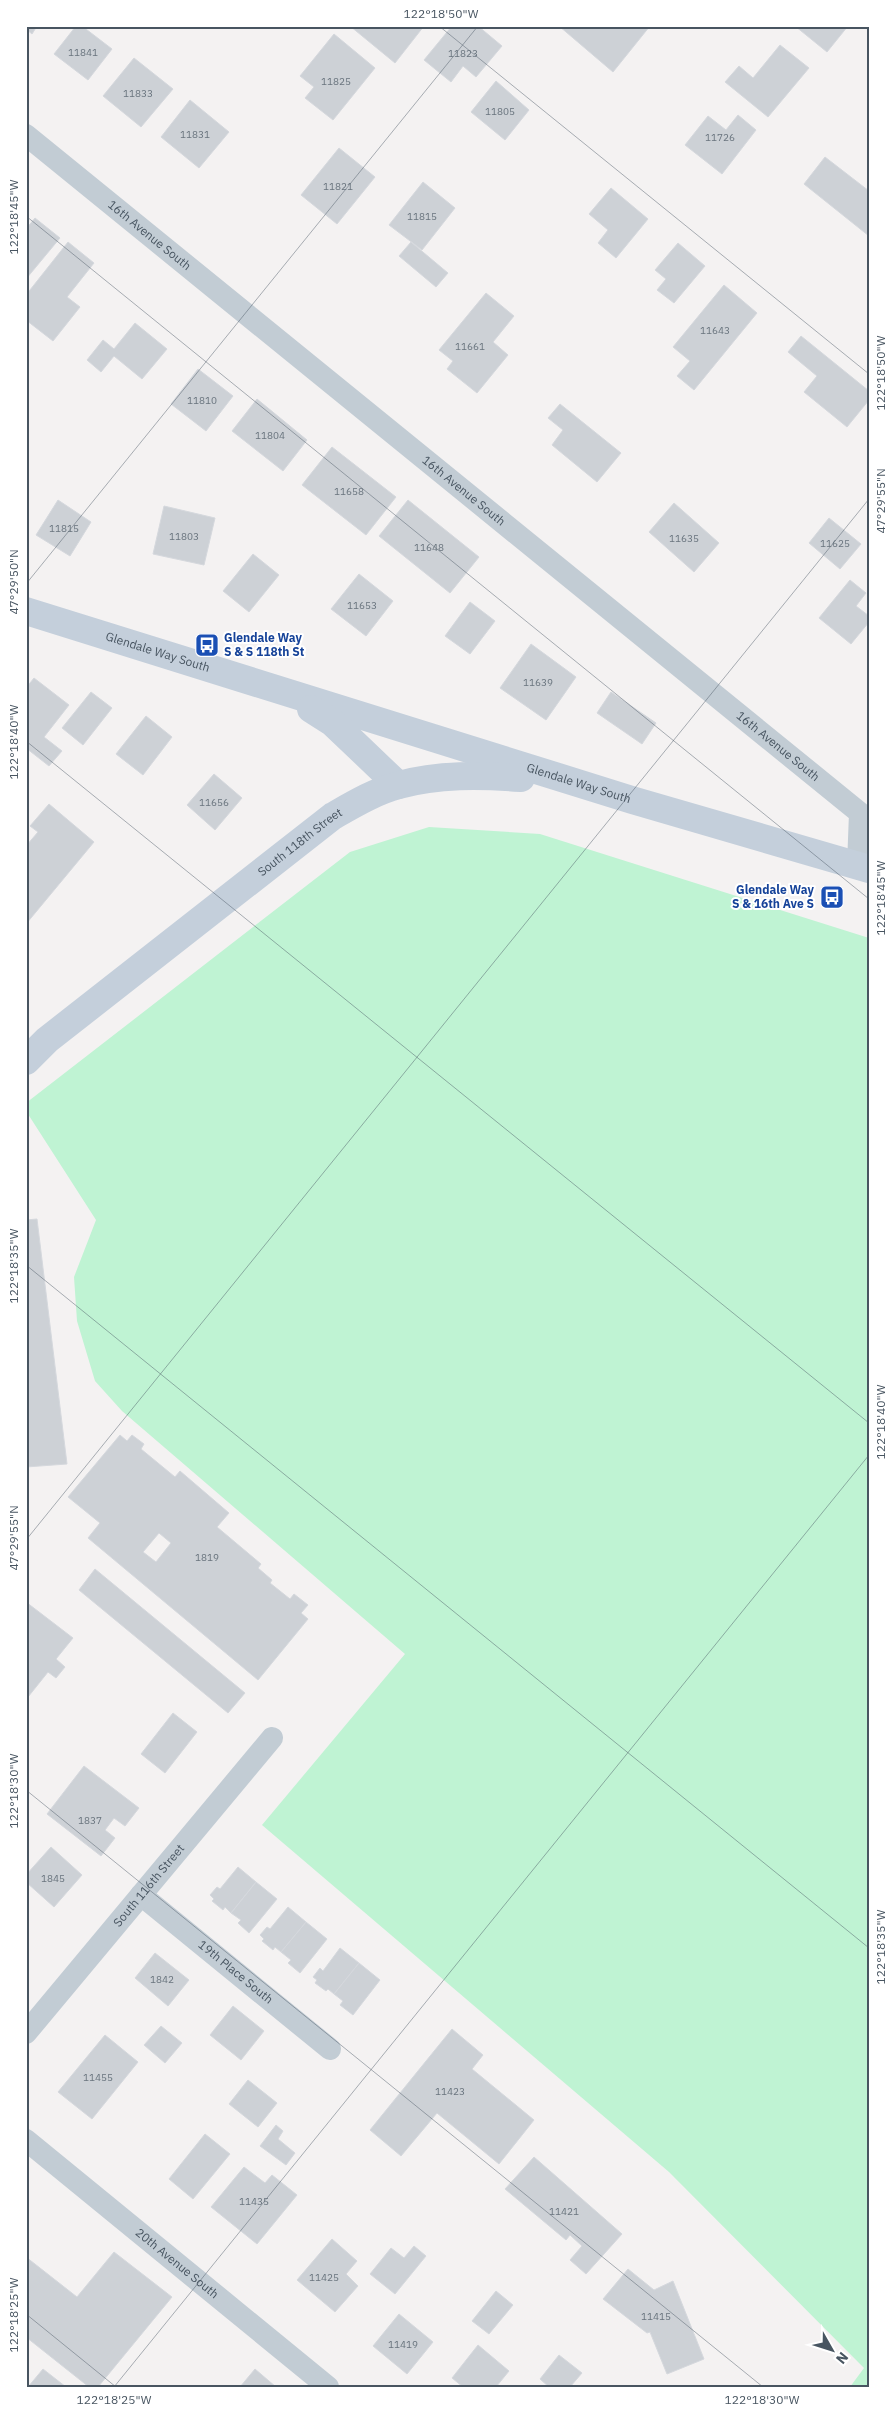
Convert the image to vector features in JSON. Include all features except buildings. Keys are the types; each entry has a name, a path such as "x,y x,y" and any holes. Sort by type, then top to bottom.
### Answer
{"street":[{"name":"16th Avenue South","path":"26,135 860,813 863,867"},
{"name":"Glendale Way South","path":"26,611 288,695 632,800 863,867"},
{"name":"Glendale Way South","path":"288,695 333,723 398,785"},
{"name":"South 118th Street","path":"26,1060 47,1040 314,830 362,800 398,785 423,780 483,775 538,779 632,800"},
{"name":"South 116th Street","path":"26,2033 272,1738"},
{"name":"19th Place South","path":"141,1895 330,2049"},
{"name":"20th Avenue South","path":"26,2140 328,2387"}],"green space":[{"path":"429,827 540,834 869,938 869,2387 850,2387 864,2368 669,2172 262,1825 405,1654 122,1411 95,1381 77,1321 74,1277 96,1220 26,1111 26,1103 350,852"}],"place":[{"name":"Glendale Way S & S 118th St","path":"207,645"},
{"name":"Glendale Way S & 16th Ave S","path":"832,897"}]}
